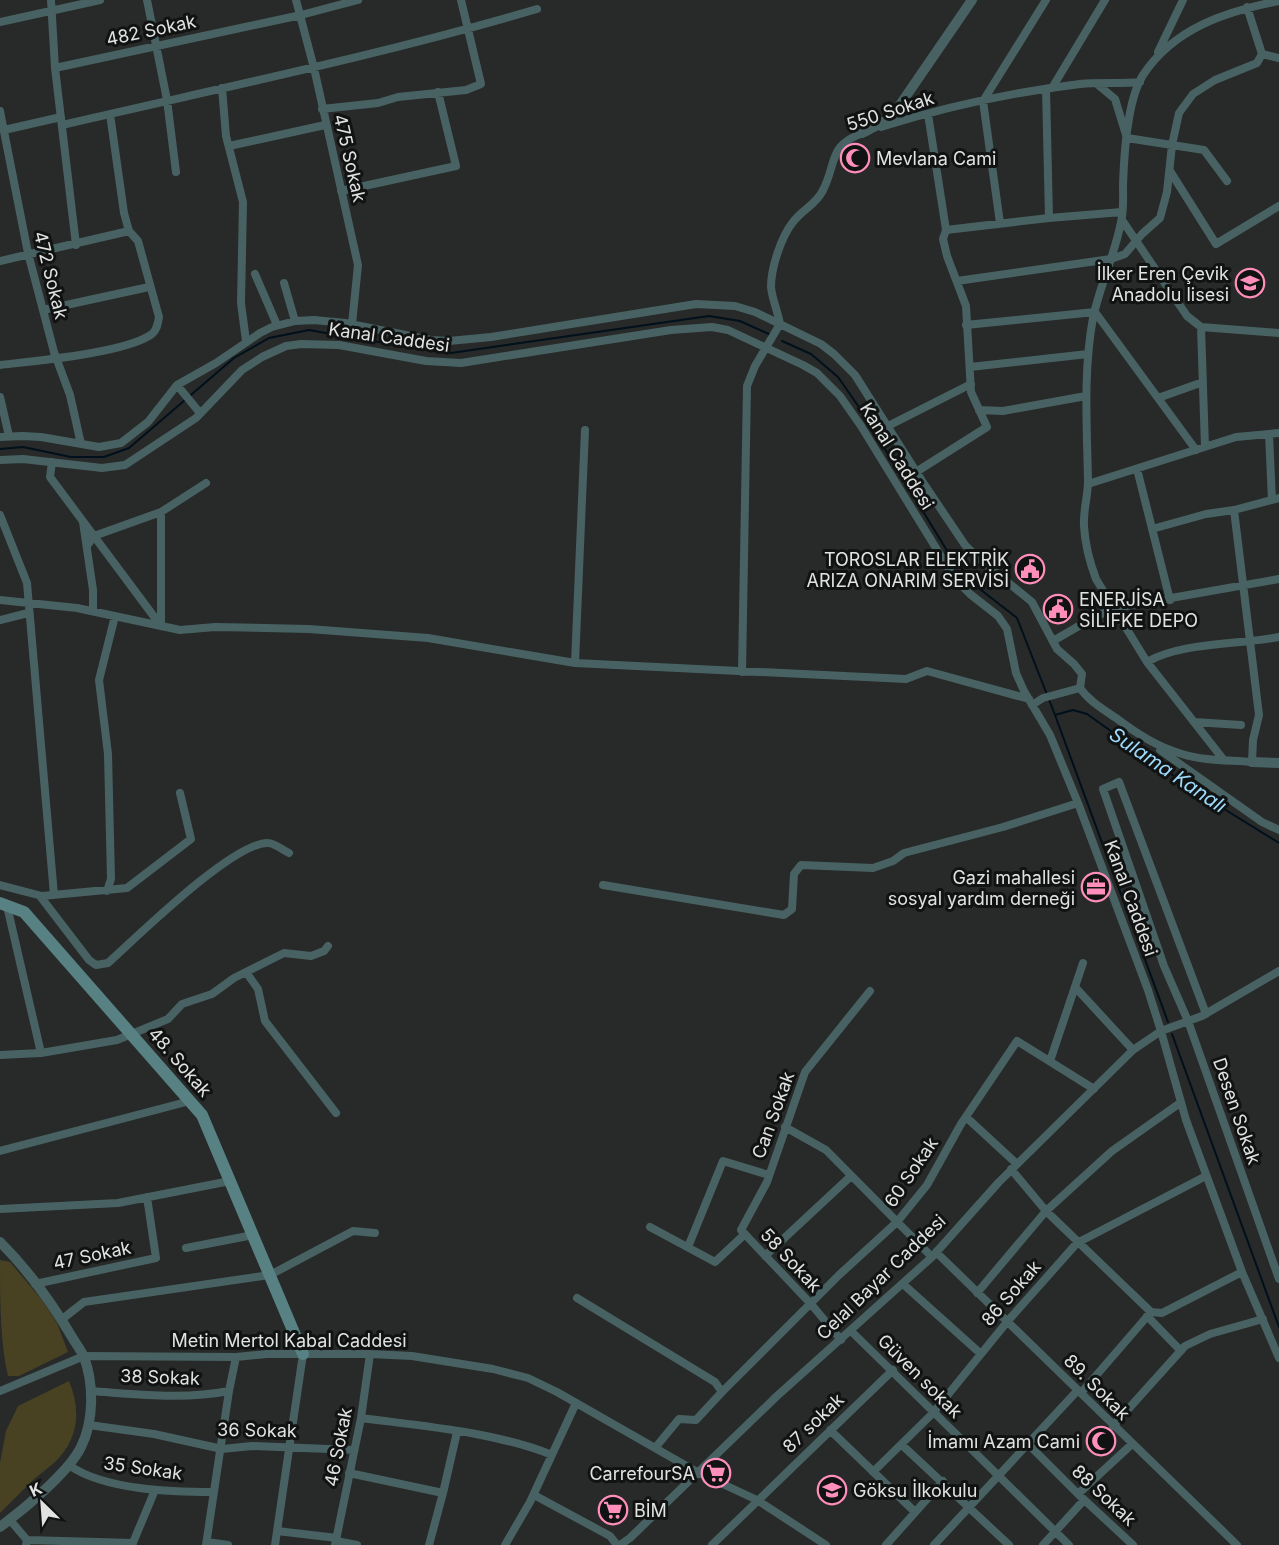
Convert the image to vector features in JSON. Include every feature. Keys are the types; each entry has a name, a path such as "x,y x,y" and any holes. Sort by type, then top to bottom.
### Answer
{"main road":[{"name":"48. Sokak","path":"4,904 24,912 202,1115 303,1354"}],"street":[{"path":"51,0 55,68 76,245"},
{"path":"0,20 100,0"},
{"path":"147,0 167,100 176,172"},
{"name":"475 Sokak","path":"296,0 314,68 358,265 352,324"},
{"name":"482 Sokak","path":"55,68 301,15 358,0"},
{"path":"322,109 378,104 398,97 466,90 481,84 461,0"},
{"path":"862,133 891,118 972,0"},
{"path":"1000,224 983,101 1046,0"},
{"path":"1049,218 1049,88 1105,0"},
{"path":"1183,0 1155,58 1140,82 1124,152 1122,216 1095,312 1088,354 1086,396 1088,484 1084,525 1091,567 1113,609 1147,662 1223,759"},
{"path":"1155,58 1175,40 1218,16 1276,1"},
{"path":"957,281 1111,259 1125,254 1160,218 1167,192 1172,145 1179,112 1193,94 1215,80 1257,63 1262,54 1247,7"},
{"path":"4,130 110,114 314,68 537,9"},
{"path":"1262,54 1279,58"},
{"name":"550 Sokak","path":"780,324 771,288 781,242 794,221 818,199 828,181 834,156 843,143 862,133 983,101 1049,88 1140,82"},
{"path":"1097,84 1115,99 1127,138"},
{"path":"222,88 229,146 243,202 241,303 246,341"},
{"path":"341,191 456,166 438,92"},
{"name":"472 Sokak","path":"0,111 4,130 4,152 28,253 56,358 70,395 81,444"},
{"path":"0,365 128,345 152,334 157,328 159,317 138,241 129,231 124,213 110,114"},
{"path":"928,114 946,230 943,239 966,306 971,392 987,427"},
{"path":"229,146 325,125"},
{"path":"1127,138 1204,150 1227,181"},
{"path":"1170,171 1216,244 1279,206"},
{"path":"946,230 1049,218 1122,216"},
{"path":"1122,216 1187,315 1201,327 1216,330 1279,333"},
{"path":"0,261 129,231"},
{"path":"255,274 278,325"},
{"path":"284,283 295,321"},
{"path":"43,310 149,286"},
{"path":"0,397 5,437 41,437 99,447 121,443 148,422 180,389 246,341 278,325 295,321 314,320 352,324 449,341 491,337 704,304 735,306 755,312 821,344 855,375 965,544 978,558 1032,602 1057,649 1082,674 1080,688 1086,696 1262,822 1279,830"},
{"path":"966,324 1095,312"},
{"path":"1095,312 1158,398 1201,448"},
{"path":"742,672 747,386 755,366 780,324"},
{"name":"Kanal Caddesi","path":"0,460 23,459 102,468 125,465 198,410 251,364 274,351 300,344 339,345 426,361 462,363 482,362 671,330 712,327 728,330 817,373 840,396 861,426 955,579 998,616 1007,629 1016,674 1050,735 1078,803 1161,1031 1180,1103 1206,1176 1242,1272 1279,1358"},
{"path":"1201,327 1203,382 1201,448"},
{"path":"970,367 1088,354"},
{"path":"1158,398 1203,382"},
{"path":"888,426 971,384"},
{"path":"180,389 198,410"},
{"path":"979,410 1003,411 1086,396"},
{"path":"916,472 987,427 1003,411"},
{"path":"575,663 585,430"},
{"path":"1088,484 1236,437 1279,433"},
{"path":"1152,529 1206,514 1276,499 1269,434"},
{"path":"52,462 50,477 161,626"},
{"path":"1137,469 1170,600"},
{"path":"87,546 94,536 161,512 206,483"},
{"path":"1233,510 1259,715 1253,740 1252,762"},
{"path":"161,512 161,626"},
{"path":"0,515 27,583 54,895"},
{"path":"83,521 93,590 93,611"},
{"path":"1053,641 1095,616 1113,609 1279,579"},
{"path":"0,600 93,611 180,630 215,627 309,629 428,638 575,663 906,679 927,671 1030,702 1080,688"},
{"path":"0,620 28,613"},
{"path":"107,891 111,879 108,754 99,680 115,616"},
{"path":"1147,662 1160,654 1184,649 1279,637"},
{"path":"1194,722 1241,725"},
{"path":"1141,736 1182,755 1279,763"},
{"name":"Desen Sokak","path":"1206,1014 1119,782 1103,789 1164,966 1188,1021 1279,1279"},
{"path":"0,885 40,896 127,888 191,840 180,793"},
{"path":"603,885 784,915 792,909 794,874 801,865 873,868 893,861 904,853 1003,827 1078,803"},
{"path":"40,896 89,960 96,965 108,963 216,867 248,847 269,843 289,853"},
{"path":"4,904 41,1053"},
{"path":"0,1055 41,1053 117,1040 168,1019 182,1004 212,994 246,972 284,953 311,956 324,951 328,946"},
{"path":"1083,963 1050,1061 1094,1089"},
{"name":"Celal Bayar Caddesi","path":"619,1545 630,1538 697,1472 903,1284 934,1254 1014,1167 1133,1050 1161,1031 1206,1014 1279,971"},
{"path":"246,972 258,989 265,1021 336,1113"},
{"path":"1075,987 1133,1050"},
{"name":"Can Sokak","path":"688,1247 715,1262 743,1232 770,1175 805,1072 870,991"},
{"name":"60 Sokak","path":"655,1448 680,1419 696,1420 811,1304 897,1222 927,1185 966,1117 1017,1041 1050,1061"},
{"path":"0,1151 190,1101"},
{"path":"977,1293 1046,1211 1112,1151 1180,1103"},
{"path":"966,1117 1014,1167 1046,1211 1149,1314 1181,1351"},
{"name":"89. Sokak","path":"785,1127 826,1150 897,1222 977,1293 1237,1545"},
{"path":"650,1227 688,1247 723,1161 770,1175"},
{"path":"765,1256 851,1176"},
{"name":"86 Sokak","path":"873,1472 933,1413 1006,1322 1077,1243 1206,1176"},
{"path":"0,1209 118,1203 230,1181"},
{"name":"47 Sokak","path":"35,1284 156,1258 147,1197"},
{"path":"61,1320 84,1302 270,1275 353,1231 375,1233"},
{"name":"58 Sokak","path":"743,1232 811,1304 841,1340"},
{"path":"186,1248 252,1235"},
{"path":"0,1242 17,1259 84,1356 90,1391 89,1425 82,1446 70,1466 0,1527"},
{"path":"934,1545 1079,1392 1149,1314 1162,1313 1242,1272"},
{"path":"903,1284 981,1354"},
{"path":"577,1298 715,1382 722,1392"},
{"path":"1113,1426 1185,1346 1210,1334 1263,1319"},
{"name":"Güven sokak","path":"851,1331 1069,1545"},
{"name":"Metin Mertol Kabal Caddesi","path":"0,1391 84,1356 236,1357 267,1354 370,1354 412,1356 493,1369 528,1378 576,1403 697,1472 757,1500 815,1543 826,1545"},
{"path":"275,1545 303,1354"},
{"name":"46 Sokak","path":"336,1541 361,1418 370,1354"},
{"path":"228,1545 206,1544 236,1357"},
{"name":"87 sokak","path":"712,1545 893,1370"},
{"name":"38 Sokak","path":"90,1391 208,1395 229,1391"},
{"path":"505,1545 534,1495 576,1403"},
{"path":"361,1418 457,1432 530,1446 552,1455"},
{"name":"36 Sokak","path":"89,1425 154,1434 222,1449 252,1446 354,1450"},
{"path":"830,1430 915,1512"},
{"path":"429,1545 457,1432"},
{"name":"88 Sokak","path":"1028,1444 1133,1545"},
{"path":"1043,1545 1055,1533 1081,1497 1132,1444"},
{"path":"902,1445 970,1506 1009,1545"},
{"name":"35 Sokak","path":"70,1466 82,1474 100,1480 154,1490 214,1492"},
{"path":"350,1473 443,1492"},
{"path":"886,1545 943,1481"},
{"path":"10,1520 27,1543 133,1544 154,1490"},
{"path":"534,1495 610,1536 619,1545"},
{"path":"277,1531 357,1545"}],"shaded area":[{"path":"0,1260 10,1262 42,1300 57,1323 68,1352 19,1376 8,1376 5,1363 1,1319"},
{"path":"69,1381 75,1403 76,1424 69,1444 55,1462 0,1513 0,1463 6,1431 18,1406"}],"waterway":[{"path":"0,449 23,447 71,457 104,457 129,448 234,358 269,338 309,330 451,353 709,316 740,321 771,335"},
{"path":"782,341 811,354 838,377 861,410 946,549 976,586 1017,618 1168,1022"},
{"name":"Sulama Kanalı","path":"1055,715 1073,710 1087,714 1195,791 1279,843"},
{"path":"1172,1034 1279,1327"}],"place":[{"name":"Mevlana Cami","path":"855,158"},
{"name":"İlker Eren Çevik Anadolu lisesi","path":"1250,283"},
{"name":"TOROSLAR ELEKTRİK ARIZA ONARIM SERVİSİ","path":"1030,569"},
{"name":"ENERJİSA SİLİFKE DEPO","path":"1058,609"},
{"name":"Gazi mahallesi sosyal yardım derneği","path":"1096,887"},
{"name":"İmamı Azam Cami","path":"1101,1441"},
{"name":"CarrefourSA","path":"716,1473"},
{"name":"Göksu İlkokulu","path":"832,1490"},
{"name":"BİM","path":"613,1510"}]}
